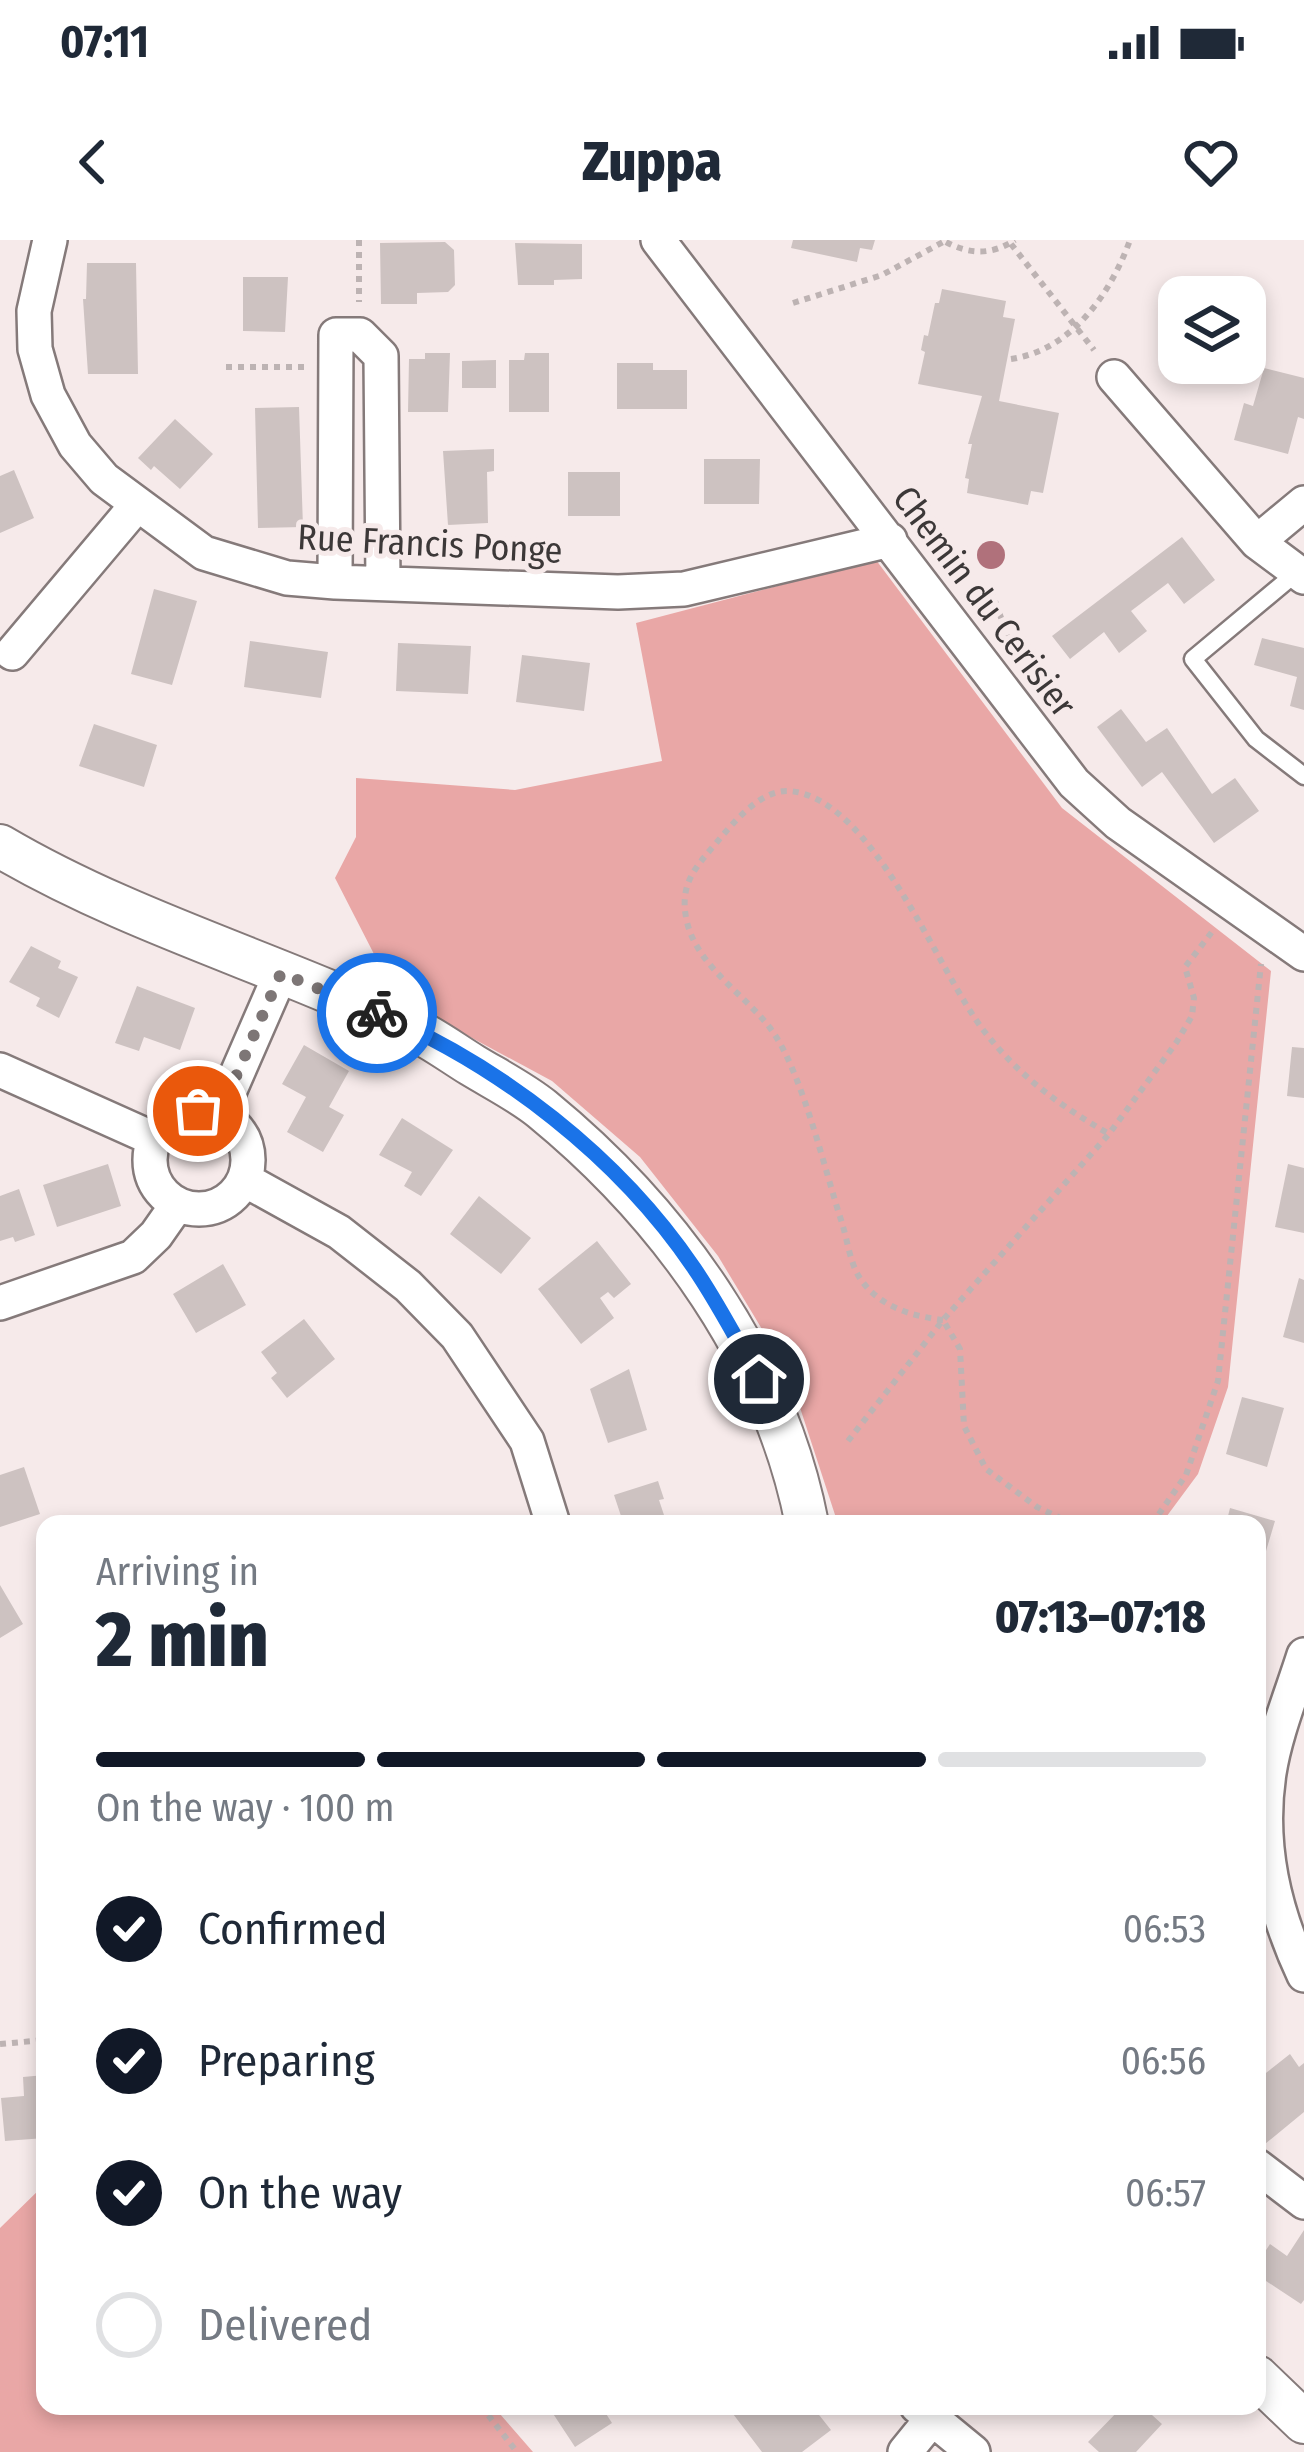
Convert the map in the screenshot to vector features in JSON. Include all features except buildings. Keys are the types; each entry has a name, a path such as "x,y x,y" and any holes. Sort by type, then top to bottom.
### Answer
{"street":[{"name":"Rue Francis Ponge","path":"50,240 17,310 48,395 74,446 104,479 203,553 287,578 618,592 684,589 890,540"},
{"name":"Chemin du Cerisier","path":"658,240 1074,783 1118,824 1291,945"},
{"path":"335,582 336,335 359,335 381,356 383,582"},
{"path":"1114,377 1257,542 1300,575"},
{"path":"1257,542 1304,503"},
{"path":"12,653 136,506"},
{"path":"0,845 122,907 413,1029 538,1106 622,1180 693,1266 759,1379 784,1436 806,1515"},
{"path":"219,1115 281,973"},
{"path":"0,1070 154,1139"},
{"path":"198,1111 219,1115 234,1124 246,1142 245,1180 234,1196 217,1207 198,1210 176,1205 153,1179 149,1160 154,1139 178,1115 198,1111"},
{"path":"245,1180 339,1232 408,1286 457,1336 527,1441 550,1515"},
{"path":"0,1303 133,1257 156,1235 176,1205"},
{"path":"1266,1798 1270,1768 1304,1655"},
{"path":"1266,1825 1279,1906 1300,1955"},
{"path":"1266,2173 1304,2202"},
{"path":"1266,2386 1304,2422"},
{"path":"904,2452 923,2415"},
{"path":"927,2415 974,2452"}],"lane":[{"path":"1300,575 1193,659 1256,739 1304,776"}],"path":[{"path":"358,240 359,335"},
{"path":"1011,359 1036,353 1076,326 1117,276 1130,240"},
{"path":"794,303 882,275 944,241 978,253 1013,242 1114,377"},
{"path":"226,367 336,367"},
{"path":"943,1320 910,1316 882,1300 859,1276 802,1101 775,1035 714,970 687,922 688,876 725,832 754,803 788,791 830,806 893,878 982,1028 1028,1082 1108,1134"},
{"path":"848,1441 943,1320 1108,1134 1192,1016 1192,983 1185,967 1231,906"},
{"path":"1158,1515 1186,1475 1218,1381 1261,964 1291,945"},
{"path":"943,1320 960,1349 964,1426 986,1469 1054,1515"},
{"path":"0,2044 36,2041"},
{"path":"488,2415 517,2452"}],"shaded area":[{"path":"876,560 1062,808 1271,971 1228,1387 1198,1474 1168,1515 835,1515 789,1374 718,1256 640,1157 552,1081 396,997 335,878 356,837 356,778 515,790 662,761 636,623"},
{"path":"36,2193 36,2415 501,2415 533,2452 0,2452 0,2228"}],"way so far":[{"path":"198,1111 219,1115 281,973 377,1013"}],"route":[{"path":"377,1013 413,1029 538,1106 622,1180 693,1266 759,1379"}]}
